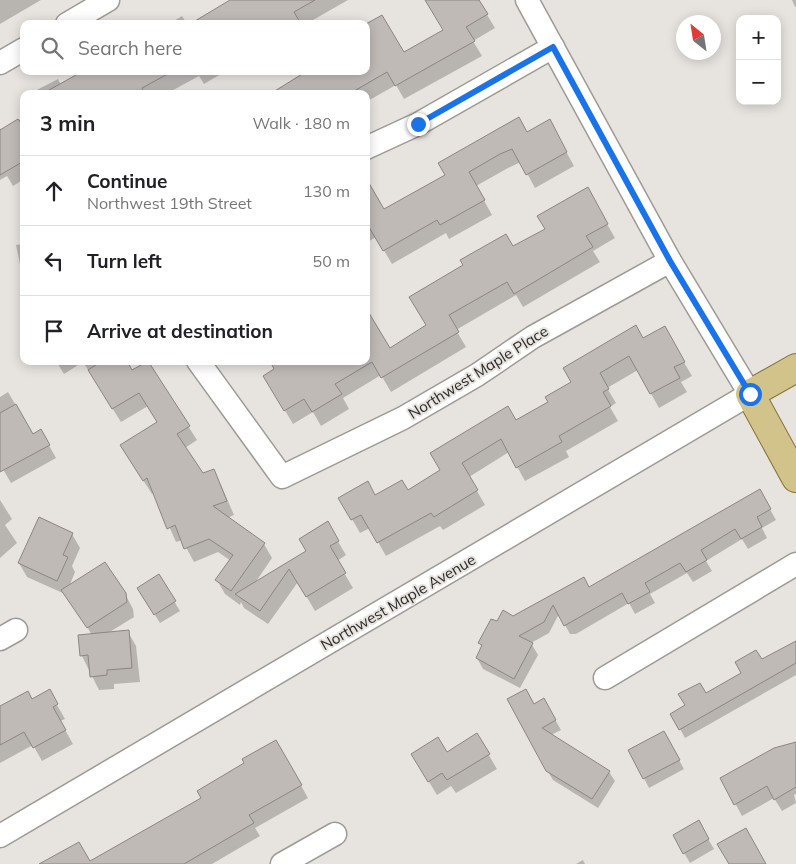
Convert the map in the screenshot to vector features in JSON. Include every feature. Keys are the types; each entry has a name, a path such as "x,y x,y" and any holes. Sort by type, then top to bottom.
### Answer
{"main road":[{"name":"Northwest Maple Avenue","path":"750,394 796,368"},
{"path":"750,394 796,478"}],"street":[{"path":"74,20 108,0"},
{"path":"527,0 670,261 750,394"},
{"path":"370,146 418,124 553,47"},
{"path":"0,62 20,51"},
{"name":"Northwest Maple Place","path":"201,365 282,477 403,418 477,375 533,337 670,261"},
{"name":"Northwest Maple Avenue","path":"0,836 750,394"},
{"path":"605,678 796,564"},
{"path":"282,864 334,834"}],"building":[{"path":"230,0 315,0 294,12 299,20 197,20"},
{"path":"425,0 479,0 488,14 466,27 475,41 395,86 387,72 356,90 276,90 301,75 370,75 370,22 382,15 404,52 443,30"},
{"path":"76,75 166,75 142,88 143,90 49,90"},
{"path":"519,117 527,132 550,119 567,152 526,175 512,149 500,154 469,172 485,200 440,225 437,220 383,251 370,229 370,185 384,209 445,175 438,163"},
{"path":"18,119 20,122 20,163 0,175 0,130"},
{"path":"588,187 608,224 586,236 593,247 514,294 507,282 449,315 459,332 381,378 372,362 370,363 370,315 390,348 426,325 409,297 463,265 460,260 506,234 513,246 545,229 537,216"},
{"path":"636,325 643,338 665,326 685,362 674,367 680,378 650,394 629,356 600,373 609,389 603,392 611,406 559,436 562,442 516,468 501,439 462,463 478,490 434,517 431,513 377,543 361,515 351,520 338,498 368,481 375,495 402,480 408,490 440,470 430,453 508,406 516,420 548,402 545,397 571,382 563,368"},
{"path":"96,365 129,365 132,370 141,365 151,365 190,426 177,434 203,473 214,469 227,501 213,506 265,543 231,591 215,580 233,555 209,539 184,549 175,525 167,529 147,478 143,481 120,445 157,422 139,393 112,409 88,370"},
{"path":"272,365 367,365 335,384 342,394 312,412 304,399 284,411 263,376 274,369"},
{"path":"16,404 33,434 41,429 50,445 0,472 0,413"},
{"path":"760,489 771,509 757,517 762,527 741,539 735,529 701,550 707,560 686,572 680,563 645,583 650,592 628,604 622,593 564,626 553,605 544,622 519,636 533,643 514,679 476,658 482,645 478,643 491,619 497,621 503,610 513,616 584,577 589,587"},
{"path":"39,517 73,533 63,555 68,557 57,581 18,563"},
{"path":"328,521 339,541 330,546 346,573 306,597 289,569 260,611 235,594 306,551 299,539"},
{"path":"105,562 126,593 127,602 87,628 61,590"},
{"path":"159,574 176,601 154,615 137,588"},
{"path":"129,630 132,668 107,670 107,675 90,677 88,655 80,656 78,635"},
{"path":"796,641 796,663 679,730 670,714 685,705 678,694 700,683 706,693 741,673 735,662 756,650 762,659"},
{"path":"50,689 58,704 53,707 66,730 33,748 24,732 0,745 0,706 28,691 32,699"},
{"path":"526,689 534,704 544,698 556,720 542,728 610,771 592,799 546,771 507,699"},
{"path":"664,731 680,760 643,779 628,750"},
{"path":"477,733 490,754 447,780 442,773 428,782 411,754 438,737 447,752"},
{"path":"276,740 302,785 249,815 254,823 184,864 39,864 79,842 90,861 201,798 197,791 244,763 242,759"},
{"path":"796,742 796,787 774,800 767,786 734,805 720,778 774,748"},
{"path":"699,820 709,839 683,854 673,835"},
{"path":"746,828 766,864 729,864 717,844"}],"route":[{"path":"418,124 553,47 670,261 750,394"}]}
